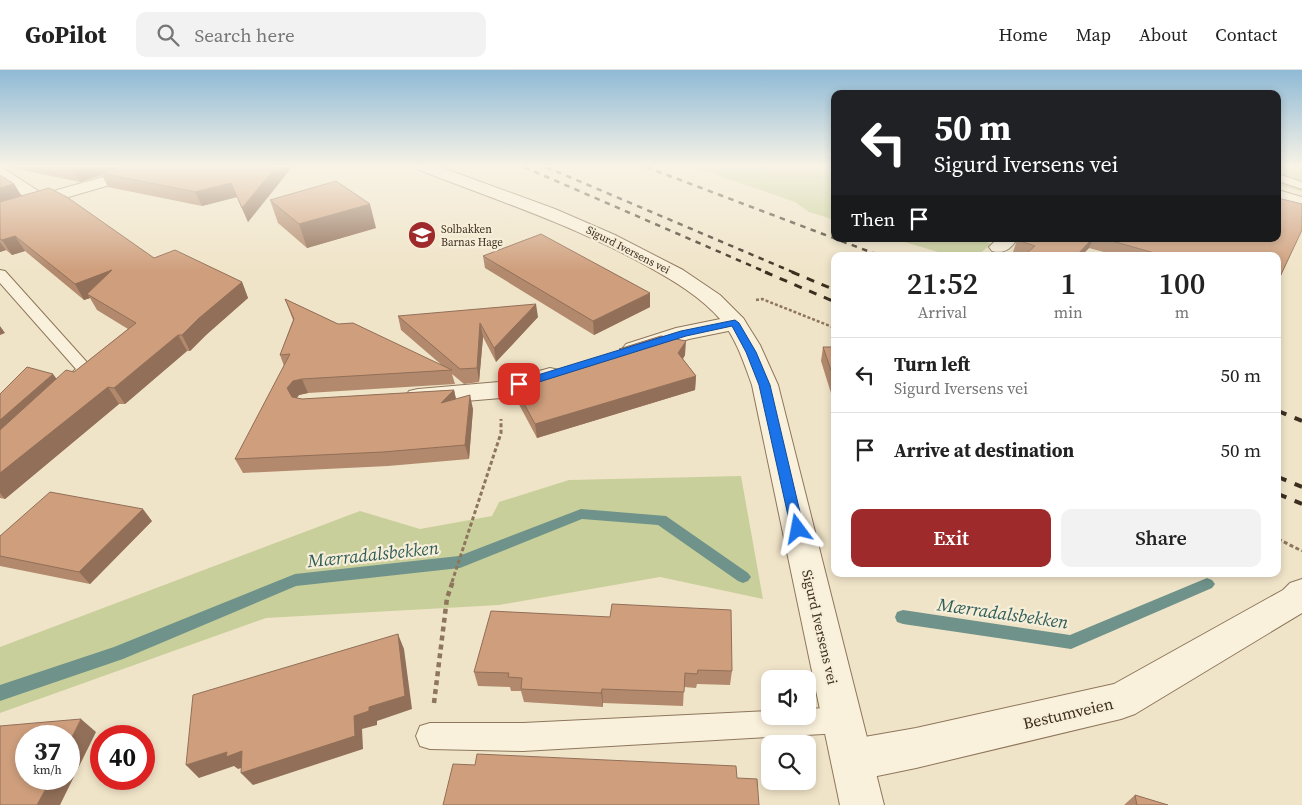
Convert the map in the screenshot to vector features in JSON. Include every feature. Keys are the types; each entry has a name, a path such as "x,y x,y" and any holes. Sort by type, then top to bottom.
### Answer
{"street":[{"path":"0,212 37,201"},
{"name":"Sigurd Iversens vei","path":"516,201 582,226 643,255 700,290 727,315 751,352 765,385 852,760"},
{"path":"610,356 684,333 727,315"},
{"path":"397,398 501,390 573,368"},
{"name":"Bestumveien","path":"852,760 916,748 1121,701 1300,599"},
{"path":"852,760 862,805"}],"lane":[{"path":"0,274 85,369 56,394"},
{"path":"430,736 522,737 842,720"}],"path":[{"path":"727,315 762,299 831,326"},
{"path":"430,736 447,598 501,433 501,390"},
{"path":"1281,540 1302,551"}],"green space":[{"path":"793,201 831,201 831,219 809,212"},
{"path":"905,242 987,242 991,244 982,252 938,252"},
{"path":"741,476 763,599 660,577 499,605 266,618 0,713 0,647 360,511 420,529 492,516 499,502 569,480"}],"building":[{"path":"73,201 154,258 175,250 242,282 182,335 178,335 114,388 108,387 0,473 0,430 66,370 74,372 136,323 87,294 112,270 75,284 15,236 0,239 0,202"},
{"path":"239,201 248,201 242,208"},
{"path":"272,201 366,201 370,204 299,224"},
{"path":"1281,201 1302,204 1302,230 1281,275 1281,252 1151,252 1116,242 1281,242"},
{"path":"541,234 650,293 593,321 483,256"},
{"path":"1023,242 1089,242 1080,252 1028,252 1035,246"},
{"path":"285,299 338,324 353,323 452,370 302,379 293,381 287,388 292,397 302,399 454,390 441,403 470,395 465,445 383,452 235,459 290,354 280,355 294,319"},
{"path":"536,304 494,348 480,323 477,368 460,369 398,316"},
{"path":"661,336 686,341 678,353 696,376 535,424 513,383 593,361 623,351 619,349"},
{"path":"823,347 831,347 831,370"},
{"path":"27,367 53,374 0,420 0,394"},
{"path":"50,492 143,509 79,572 0,556 0,536"},
{"path":"612,604 731,610 732,671 698,670 697,674 685,673 684,692 602,689 601,693 521,689 522,678 508,677 509,673 474,672 491,611 610,617"},
{"path":"398,634 405,696 369,707 369,711 354,716 355,736 241,773 242,751 226,757 227,752 186,765 193,695"},
{"path":"81,719 78,725 15,725 15,790 45,790 37,805 0,805 0,726"},
{"path":"477,754 736,766 737,778 757,779 759,805 443,805 453,764 475,765"},
{"path":"1135,795 1168,805 1137,805"}],"waterway":[{"name":"Mærradalsbekken","path":"0,693 117,654 295,580 460,562 581,514 661,520 743,577"},
{"name":"Mærradalsbekken","path":"903,617 1071,642 1207,584"}],"railway":[{"path":"603,201 768,273"},
{"path":"627,201 795,273"},
{"path":"737,201 831,237"},
{"path":"844,242 870,252"},
{"path":"765,272 831,300"},
{"path":"792,272 831,288"},
{"path":"1281,412 1302,421"},
{"path":"1281,478 1302,487"},
{"path":"1281,495 1302,504"}],"place":[{"name":"Solbakken Barnas Hage","path":"422,235"}],"route":[{"path":"519,384 684,333 735,323 751,352 765,385 798,529"}]}
